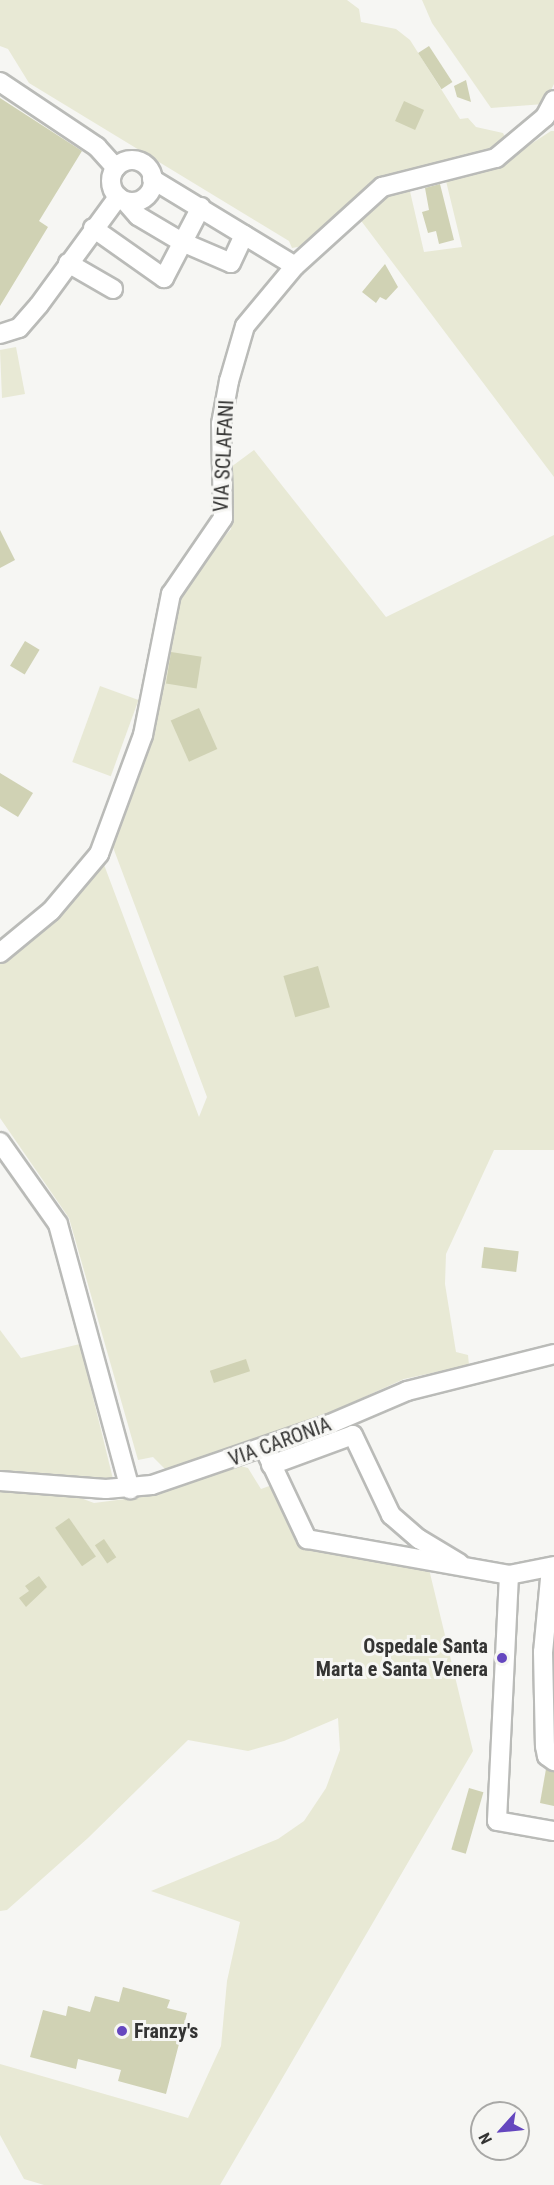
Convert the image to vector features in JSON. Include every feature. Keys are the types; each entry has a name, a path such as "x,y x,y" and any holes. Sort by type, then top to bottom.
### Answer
{"street":[{"path":"0,82 97,147 116,168"},
{"name":"VIA SCLAFANI","path":"0,953 51,911 99,854 143,735 171,594 223,518 221,423 228,381 245,326 295,266 382,187 496,158 545,117 554,100"},
{"path":"244,236 231,263 182,242 138,216 121,199 111,180 116,168 127,161 141,163 152,179 295,266"},
{"path":"0,334 19,328 93,228 121,199 144,198 152,179"},
{"path":"93,228 164,278 201,207"},
{"path":"68,263 113,289"},
{"path":"0,1142 58,1224 130,1489"},
{"name":"VIA CARONIA","path":"0,1481 130,1489 188,1476 407,1391 554,1354"},
{"path":"271,1465 352,1435 391,1515 419,1539 468,1568"},
{"path":"264,1448 307,1539 509,1575 552,1567 543,1652 544,1734 547,1756 554,1761"},
{"path":"509,1575 497,1821 554,1831"}],"green space":[{"path":"0,0 347,0 359,9 361,22 396,29 410,40 460,119 468,118 476,127 503,133 507,141 494,151 381,181 303,246 292,248 289,241 29,83 8,49 0,46"},
{"path":"422,0 554,0 554,84 544,104 491,108 432,23"},
{"path":"554,131 554,477 359,218 397,189 409,187 424,252 462,247 446,181 492,169"},
{"path":"16,347 25,394 2,398 0,350"},
{"path":"254,450 386,617 554,535 554,1150 494,1150 446,1254 445,1284 456,1352 468,1355 469,1365 404,1379 298,1427 166,1470 153,1457 138,1460 69,1218 0,1118 0,964 86,886 103,862 199,1117 207,1097 111,842 178,604 192,574 231,529 231,467"},
{"path":"100,686 139,700 111,776 72,762"},
{"path":"0,1330 21,1358 80,1344 113,1479 0,1473"},
{"path":"237,1465 248,1468 261,1489 272,1485 303,1545 428,1565 473,1751 220,2185 44,2185 24,2179 0,2135 0,2064 188,2118 221,2046 227,1981 240,1922 151,1891 278,1839 304,1821 326,1788 340,1750 338,1718 284,1741 248,1751 188,1740 88,1838 7,1910 0,1911 0,1489 78,1497 94,1503 141,1497"}],"building":[{"path":"429,46 452,82 442,89 418,53"},
{"path":"466,80 471,102 457,97 454,86"},
{"path":"0,98 82,151 39,221 48,227 0,306"},
{"path":"404,101 424,110 415,130 395,121"},
{"path":"440,184 454,240 439,244 436,231 428,233 422,212 429,210 425,188"},
{"path":"385,264 398,287 386,300 380,297 376,303 362,292"},
{"path":"0,530 15,560 0,568"},
{"path":"25,641 40,650 25,675 10,666"},
{"path":"171,652 202,657 197,688 166,684"},
{"path":"199,708 217,749 189,762 171,721"},
{"path":"0,773 33,793 18,817 0,806"},
{"path":"318,966 330,1007 295,1017 283,976"},
{"path":"484,1247 519,1251 516,1272 481,1268"},
{"path":"246,1359 250,1371 214,1383 210,1371"},
{"path":"69,1518 96,1557 82,1566 55,1528"},
{"path":"104,1539 116,1557 107,1563 95,1545"},
{"path":"39,1576 47,1587 26,1607 19,1598 29,1591 25,1586"},
{"path":"546,1769 554,1772 554,1806 540,1803"},
{"path":"469,1788 483,1792 466,1854 451,1850"},
{"path":"123,1987 170,2000 167,2008 187,2013 166,2094 118,2081 121,2070 78,2059 76,2069 30,2057 43,2010 66,2016 68,2006 90,2012 95,1996 119,2002"}],"place":[{"name":"Ospedale Santa Marta e Santa Venera","path":"502,1658"},
{"name":"Franzy's","path":"122,2031"}]}
